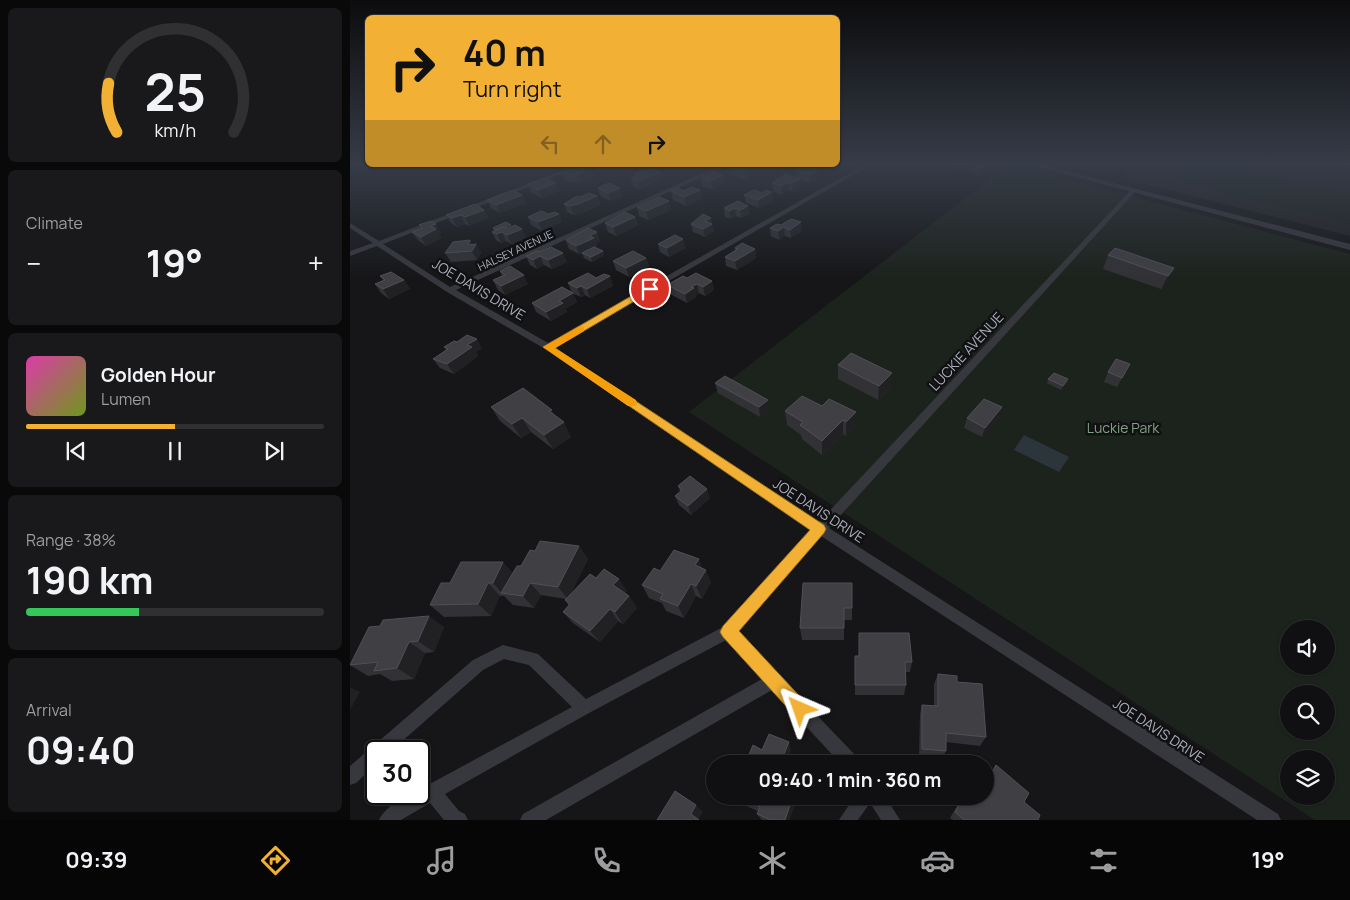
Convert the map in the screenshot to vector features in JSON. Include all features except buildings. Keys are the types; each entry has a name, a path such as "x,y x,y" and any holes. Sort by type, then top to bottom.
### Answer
{"street":[{"path":"350,254 488,201"},
{"name":"HALSEY AVENUE","path":"450,290 645,201"},
{"path":"548,347 804,201"},
{"name":"LUCKIE AVENUE","path":"728,632 820,529 1123,201"},
{"path":"1173,201 1350,247"},
{"name":"JOE DAVIS DRIVE","path":"350,225 450,290 548,347 820,529 1272,820"},
{"path":"388,820 400,810 432,792 584,708 728,632 844,755"},
{"path":"392,740 478,665 504,652 532,659 584,708"},
{"path":"529,820 774,681"},
{"path":"350,777 365,764"},
{"path":"432,792 453,817 459,820"},
{"path":"848,820 859,805"},
{"path":"881,805 891,820"}],"shaded area":[{"path":"1213,201 1350,201 1350,236"},
{"path":"1024,435 1069,457 1059,472 1014,450"}],"green space":[{"name":"Luckie Park","path":"961,201 1150,201 1350,254 1350,820 1315,820 1292,805 1335,805 1335,750 1280,750 1280,797 689,412"},
{"path":"1261,201 1350,201 1350,223"}],"slow traffic":[{"path":"580,329 548,347 632,403"}],"route":[{"path":"650,289 548,347 820,529 728,632 800,709"}]}
